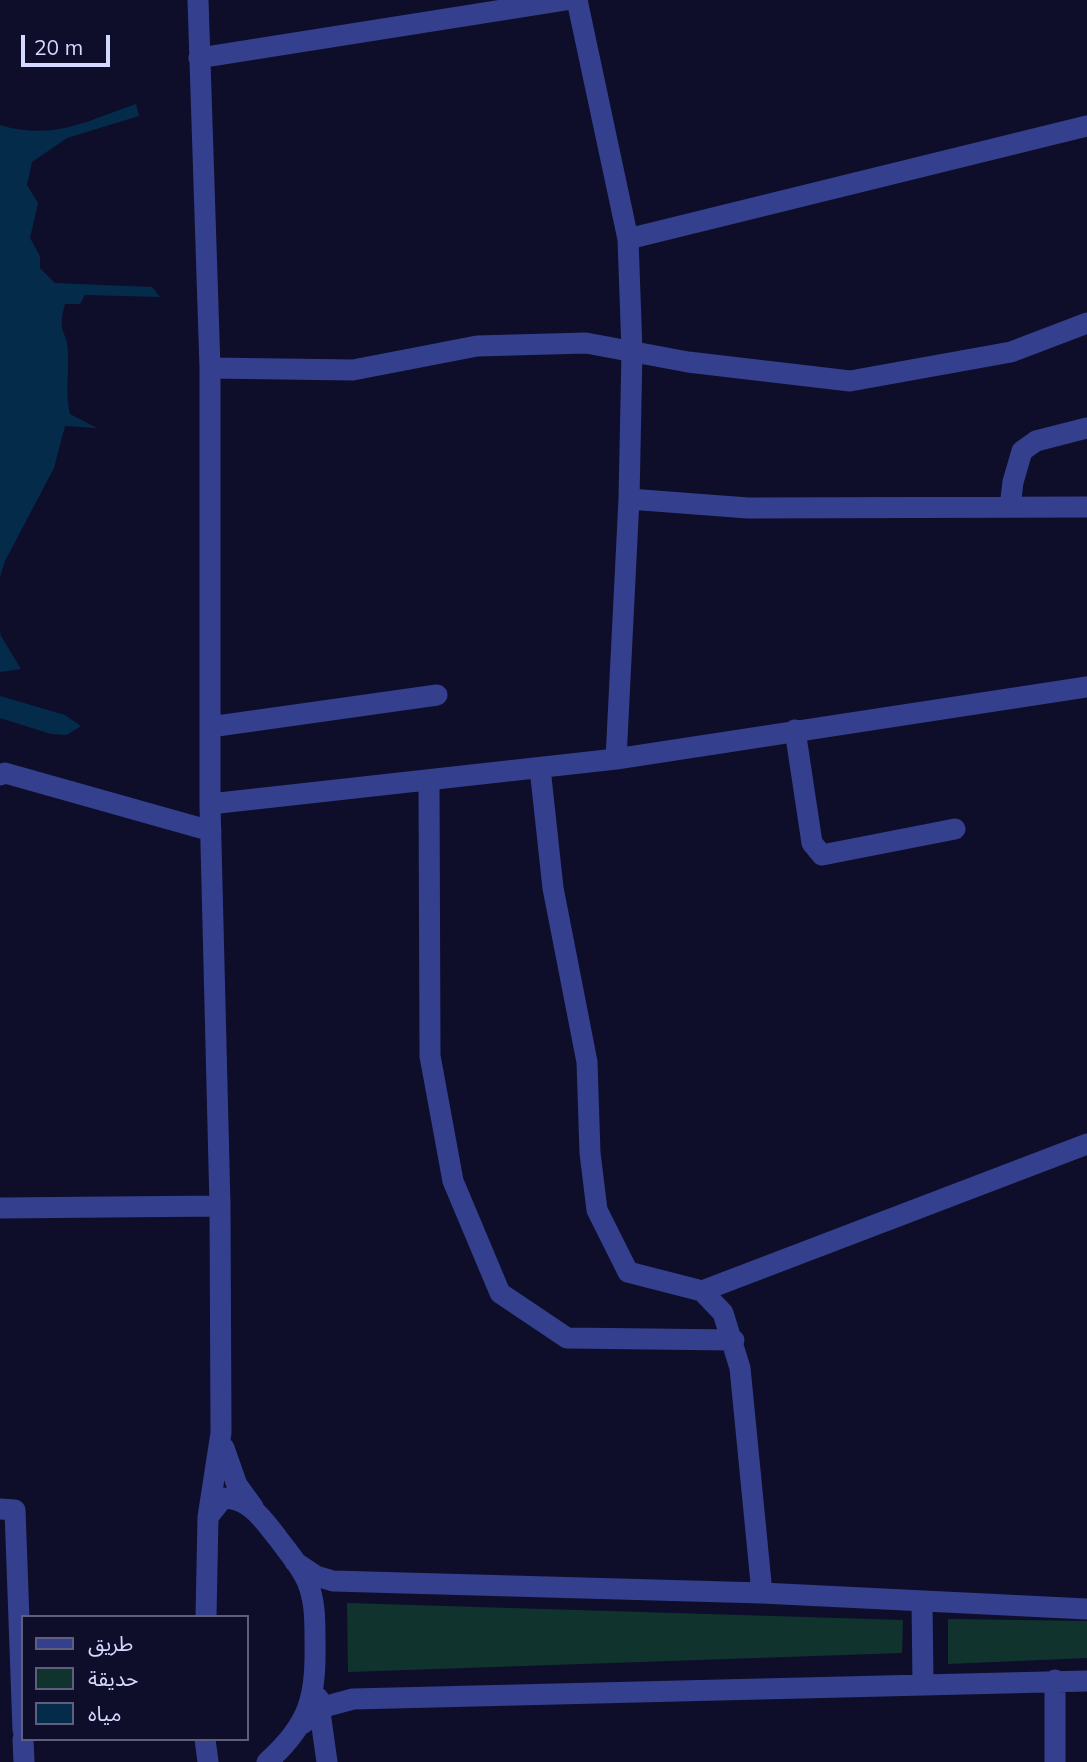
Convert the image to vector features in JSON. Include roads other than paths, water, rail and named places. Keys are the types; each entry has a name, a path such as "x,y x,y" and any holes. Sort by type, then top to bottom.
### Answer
{"street":[{"path":"198,0 210,368 210,804 220,1206 221,1433 208,1517 206,1615"},
{"path":"199,58 566,0"},
{"path":"577,0 628,239 632,351 629,499 616,759"},
{"path":"628,239 1087,127"},
{"path":"210,368 353,370 477,346 586,343 688,362 850,381 1011,352 1087,323"},
{"path":"1010,508 1013,482 1022,451 1037,442 1087,428"},
{"path":"629,499 748,508 1087,507"},
{"path":"210,804 616,759 1087,687"},
{"path":"210,727 437,695"},
{"path":"795,730 812,843 822,855 955,830"},
{"path":"540,768 553,888 587,1062 590,1153 597,1210 628,1272 702,1291 723,1313 734,1340 740,1368 762,1593"},
{"path":"0,775 5,773 211,831"},
{"path":"429,780 430,1056 453,1181 500,1293 567,1339 734,1340"},
{"path":"702,1291 1087,1144"},
{"path":"0,1208 220,1206"},
{"path":"221,1433 228,1468 258,1514 295,1562 312,1594 316,1678 327,1762"},
{"path":"208,1517 223,1498 244,1502 258,1514"},
{"path":"0,1509 15,1510 21,1646"},
{"path":"295,1562 316,1576 333,1581 762,1593 1087,1609"},
{"path":"922,1601 923,1683"},
{"path":"302,1724 313,1697 316,1678"},
{"path":"1055,1680 1055,1762"},
{"path":"267,1762 302,1724 320,1710 353,1699 1087,1681"},
{"path":"23,1741 24,1762"},
{"path":"205,1741 208,1762"}],"water":[{"path":"136,104 139,116 67,138 32,162 27,185 38,203 30,238 40,256 40,268 55,283 152,287 160,297 85,295 80,304 65,304 62,327 68,346 67,390 70,414 97,428 65,426 54,468 5,561 0,577 0,125 37,131 53,130"},
{"path":"0,630 1,636 21,669 0,672"},
{"path":"0,696 65,715 81,726 67,735 51,734 0,718"}]}
